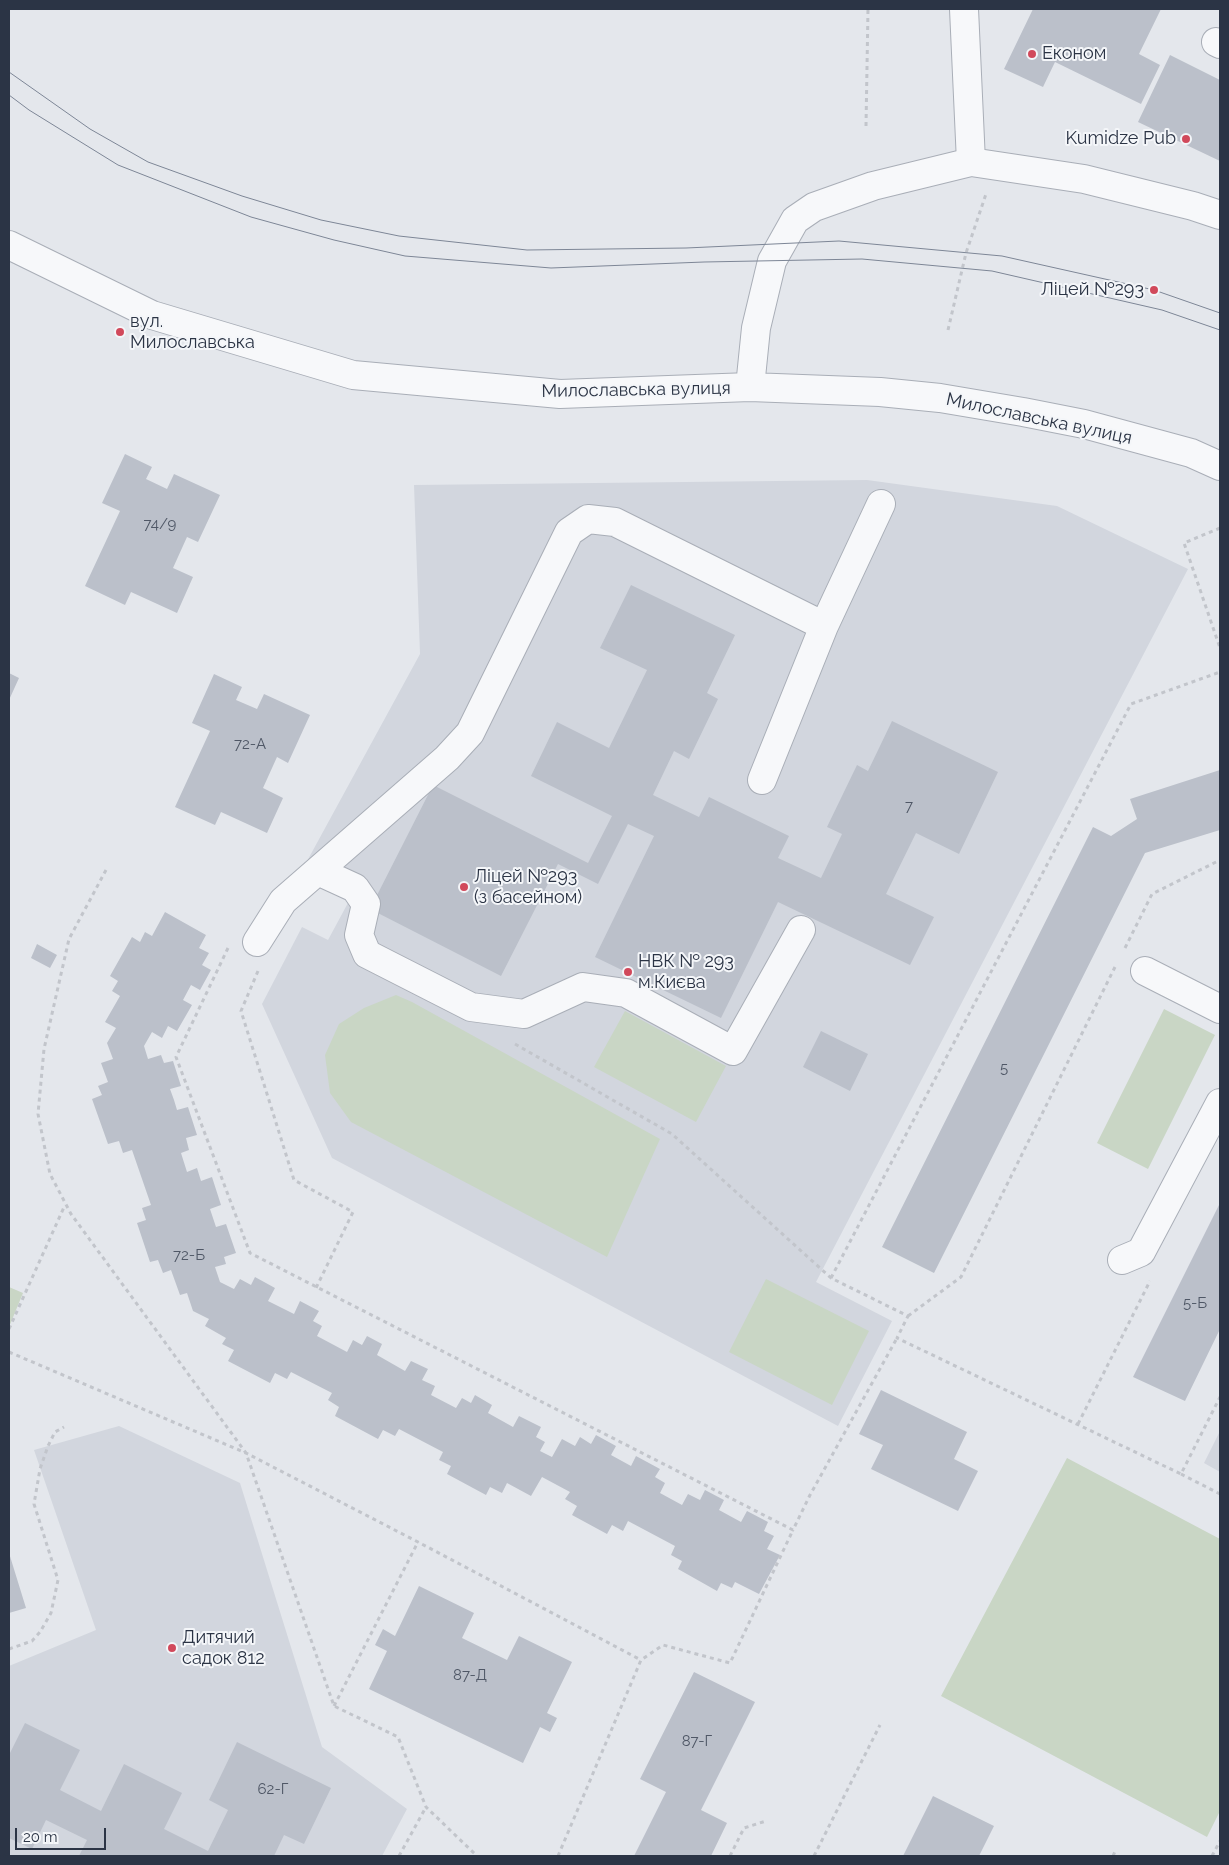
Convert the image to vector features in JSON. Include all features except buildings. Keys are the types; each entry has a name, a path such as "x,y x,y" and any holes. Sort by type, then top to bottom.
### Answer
{"street":[{"path":"964,9 971,162"},
{"path":"750,387 756,328 772,261 795,220 814,208 873,186 971,162 1084,179 1193,206 1220,215"},
{"name":"Милославська вулиця","path":"9,244 152,315 353,375 560,394 750,387 880,392 940,398 1084,424 1191,453 1220,466"},
{"path":"762,780 824,626 881,504"},
{"path":"244,942 283,901 447,758 470,733 569,532 588,519 615,522 824,626"},
{"path":"318,871 355,888 366,904 359,935 367,954 471,1007 524,1014 584,987 626,993 733,1051 801,930"},
{"path":"1145,972 1220,1010"},
{"path":"1122,1260 1140,1252 1220,1103"}],"path":[{"path":"866,126 868,9"},
{"path":"948,330 966,253"},
{"path":"1220,528 1184,543 1220,648"},
{"path":"831,1278 1131,704 1220,672"},
{"path":"1121,956 1152,894 1220,860"},
{"path":"106,870 69,940 44,1049 38,1114 50,1174 77,1222 246,1453 334,1706 398,1737 426,1807 478,1856"},
{"path":"316,1288 353,1212 294,1180 241,1011 266,954 244,942 176,1057 250,1253 316,1288 793,1530"},
{"path":"558,1856 641,1660 663,1645 730,1664 810,1495 908,1316 961,1277 1117,965"},
{"path":"507,1040 672,1134 831,1278 908,1316"},
{"path":"9,1329 66,1204"},
{"path":"1078,1424 1153,1277"},
{"path":"897,1338 1220,1494"},
{"path":"9,1352 246,1453 641,1660"},
{"path":"1181,1474 1220,1397"},
{"path":"9,1649 32,1641 40,1632 51,1613 58,1580 34,1504 40,1469 48,1446 55,1432 64,1427"},
{"path":"334,1706 418,1542"},
{"path":"814,1856 880,1726"},
{"path":"399,1856 426,1807"},
{"path":"730,1856 744,1828 766,1821"},
{"path":"1212,1856 1220,1841"},
{"path":"1112,1856 1116,1849"}],"shaded area":[{"name":"НВК № 293 м.Києва","path":"867,480 1057,506 1188,569 816,1282 892,1321 838,1426 332,1158 262,1004 302,927 328,940 349,901 300,874 420,654 414,485"},
{"name":"Дитячий садок 812","path":"119,1426 240,1483 322,1747 407,1809 382,1856 9,1856 9,1666 96,1630 34,1450"},
{"path":"1220,1431 1220,1472 1204,1463"}],"green space":[{"path":"396,995 412,1002 660,1139 607,1257 351,1122 330,1093 325,1055 339,1024 364,1008"},
{"path":"1164,1009 1215,1035 1148,1169 1097,1143"},
{"path":"625,1011 726,1066 696,1122 594,1067"},
{"path":"766,1279 869,1331 832,1405 729,1352"},
{"path":"9,1287 23,1293 9,1327"},
{"path":"1067,1458 1220,1539 1220,1811 1207,1837 941,1696"}],"tram line":[{"path":"9,72 90,129 148,162 242,196 321,220 399,236 527,250 686,248 839,241 1002,256 1154,290 1220,313"},
{"path":"9,95 29,110 118,165 251,217 334,240 405,256 551,268 704,262 862,259 992,271 1162,310 1220,330"}],"place":[{"name":"Економ","path":"1032,54"},
{"name":"Kumidze Pub","path":"1186,139"},
{"name":"Ліцей №293","path":"1154,290"},
{"name":"вул. Милославська","path":"120,332"},
{"name":"Ліцей №293 (з басейном)","path":"464,887"},
{"name":"НВК № 293 м.Києва","path":"628,972"},
{"name":"Дитячий садок 812","path":"172,1648"}]}
